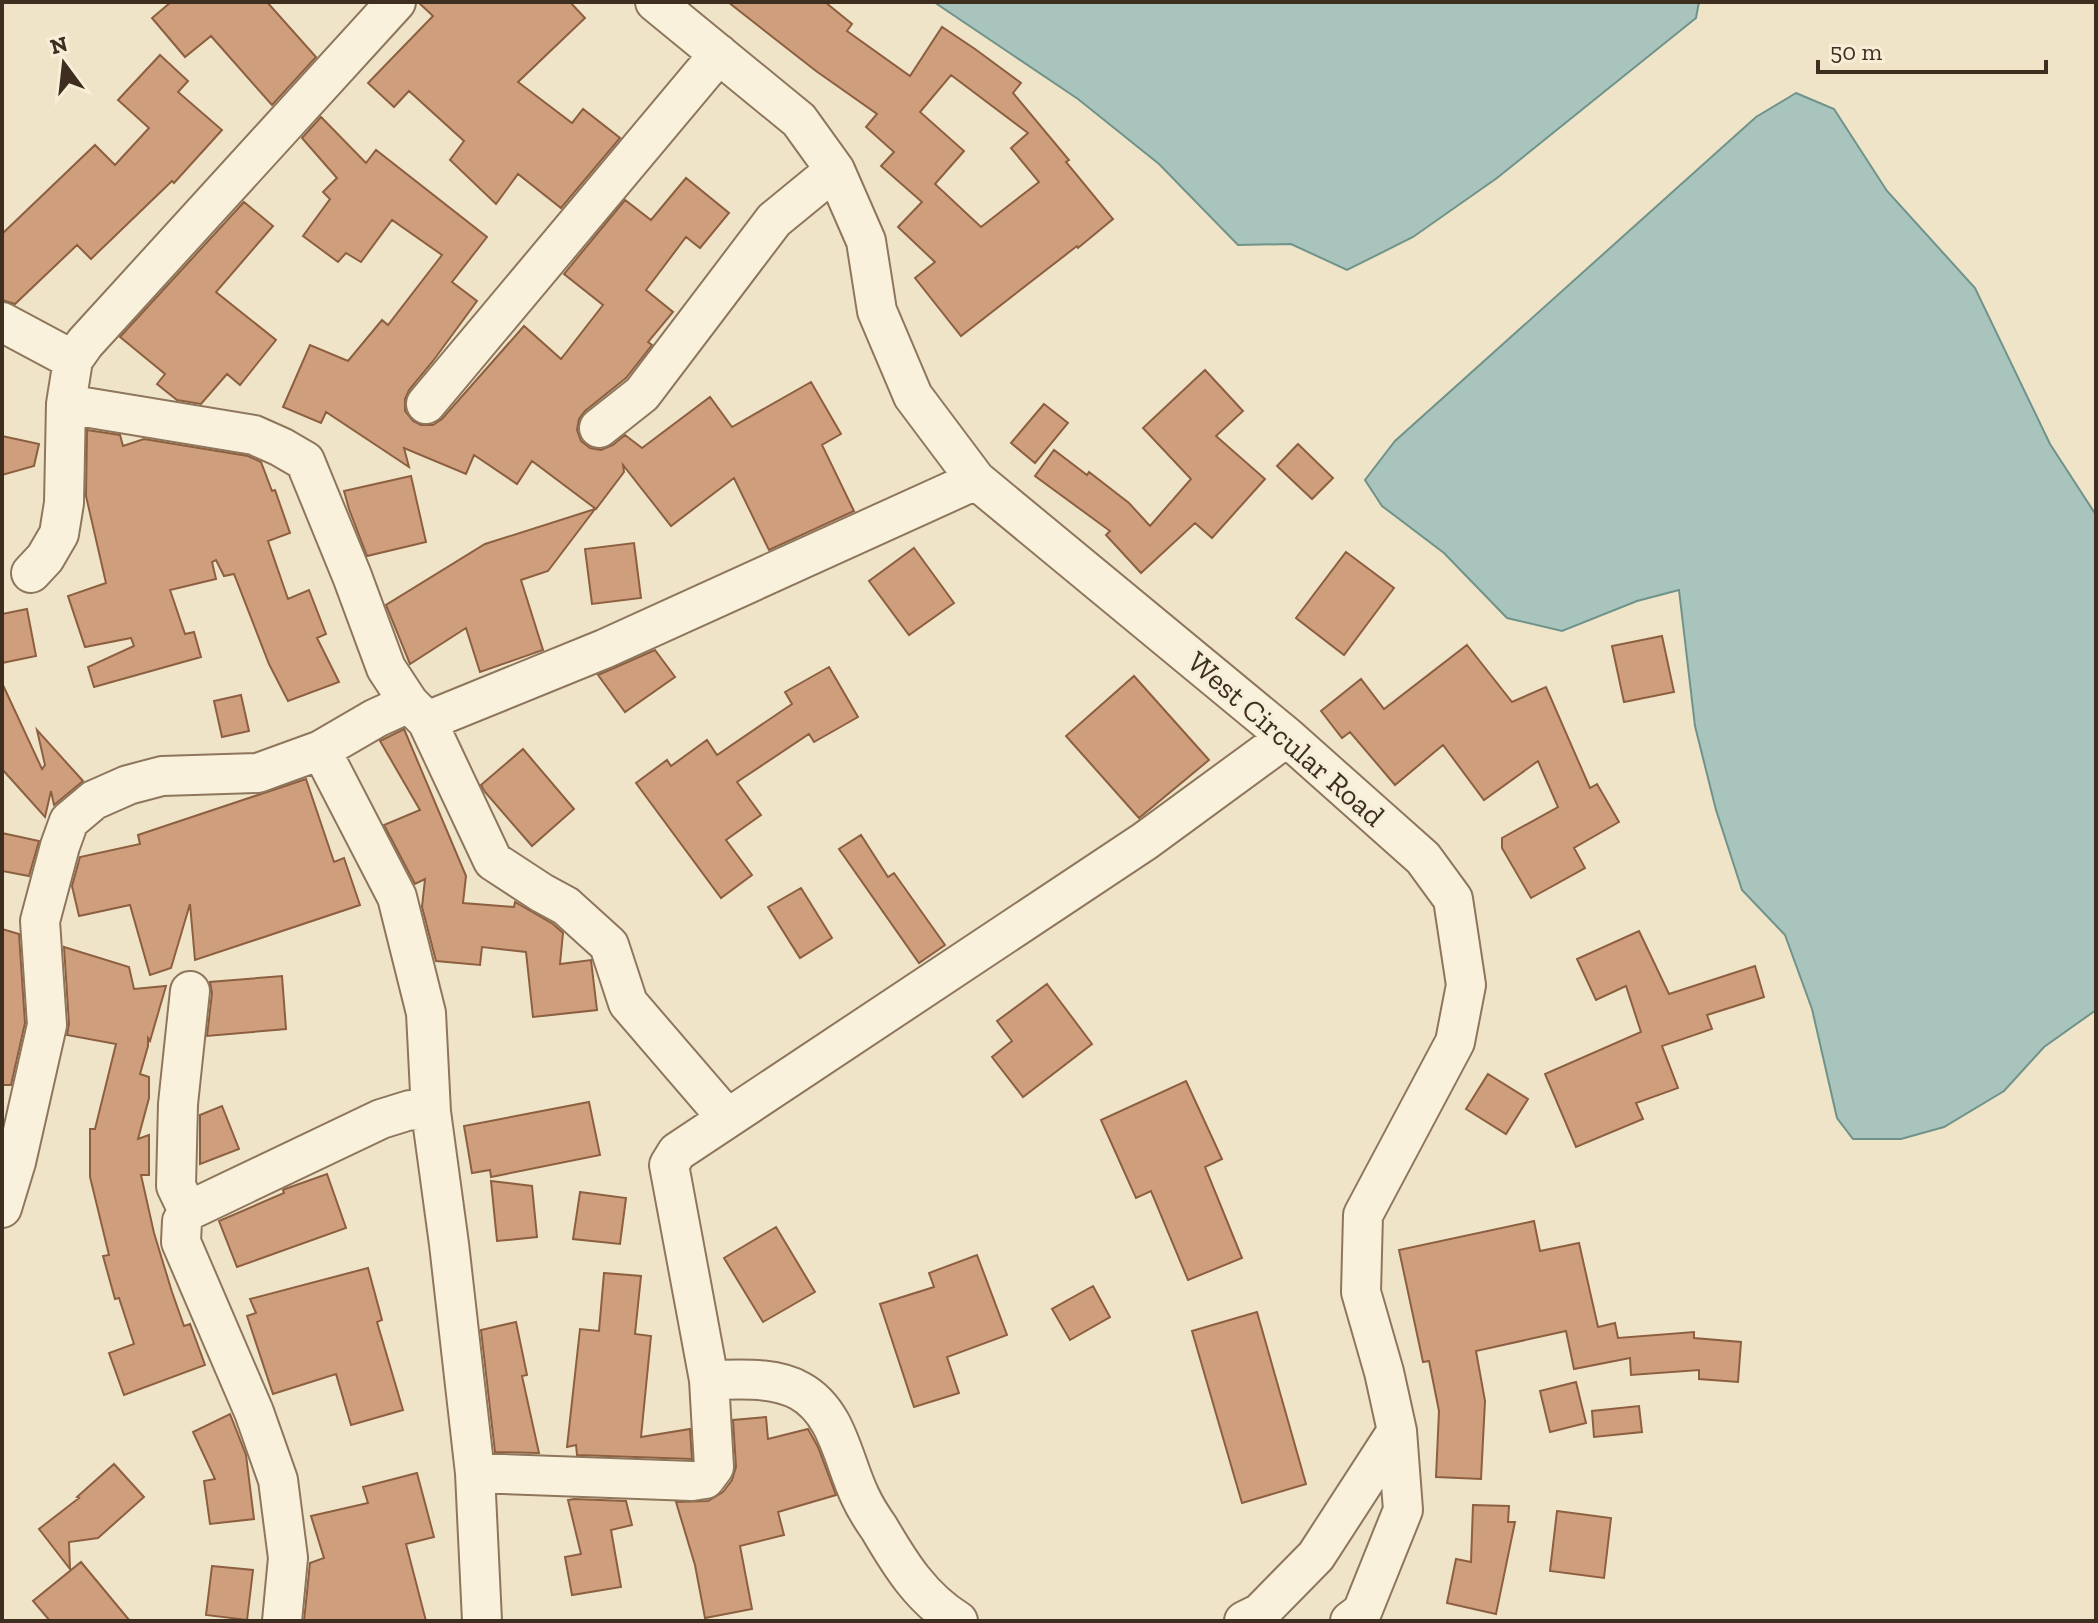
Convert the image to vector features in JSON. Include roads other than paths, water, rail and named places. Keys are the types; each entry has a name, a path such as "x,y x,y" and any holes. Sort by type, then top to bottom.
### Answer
{"street":[{"path":"31,573 45,558 59,534 64,503 66,404 73,360 85,343 396,2"},
{"name":"West Circular Road","path":"655,2 799,120 835,170 866,241 877,311 913,396 976,480 1287,737 1423,858 1453,899 1466,985 1455,1042 1363,1215 1361,1292 1397,1431 1403,1510 1362,1612 1350,1621"},
{"path":"426,404 719,54"},
{"path":"599,428 642,394 774,220 835,170"},
{"path":"2,322 73,360"},
{"path":"66,404 254,435 305,461 386,668 418,712 493,861 566,906 609,945 628,1003 727,1118"},
{"path":"2,1208 16,1162 47,1025 40,921 69,821 94,800 128,785 162,776 258,773 321,750 376,718 418,712 604,649 976,480"},
{"path":"475,1473 705,1479 714,1467 709,1380 669,1165 677,1152 1145,841 1287,737"},
{"path":"321,750 397,897 426,1013 431,1112 475,1473 482,1621"},
{"path":"188,1211 176,1186 178,1104 190,991"},
{"path":"282,1621 288,1558 278,1480 254,1412 181,1242 182,1221 188,1211 381,1119 410,1110 431,1112"},
{"path":"709,1380 770,1381 799,1390 816,1403 835,1430 860,1498 905,1573 942,1611 958,1621"},
{"path":"1244,1621 1260,1613 1316,1556 1397,1431"}],"water":[{"path":"934,2 1699,2 1696,18 1497,178 1413,237 1347,270 1291,244 1238,245 1159,164 1078,99"},
{"path":"1796,93 1834,109 1887,191 1975,288 2050,444 2096,515 2096,1010 2044,1047 2004,1091 1944,1127 1901,1139 1853,1139 1837,1118 1812,1009 1785,935 1742,890 1716,810 1695,726 1679,590 1637,601 1562,631 1507,618 1444,553 1382,506 1365,480 1395,441 1756,117"}]}
